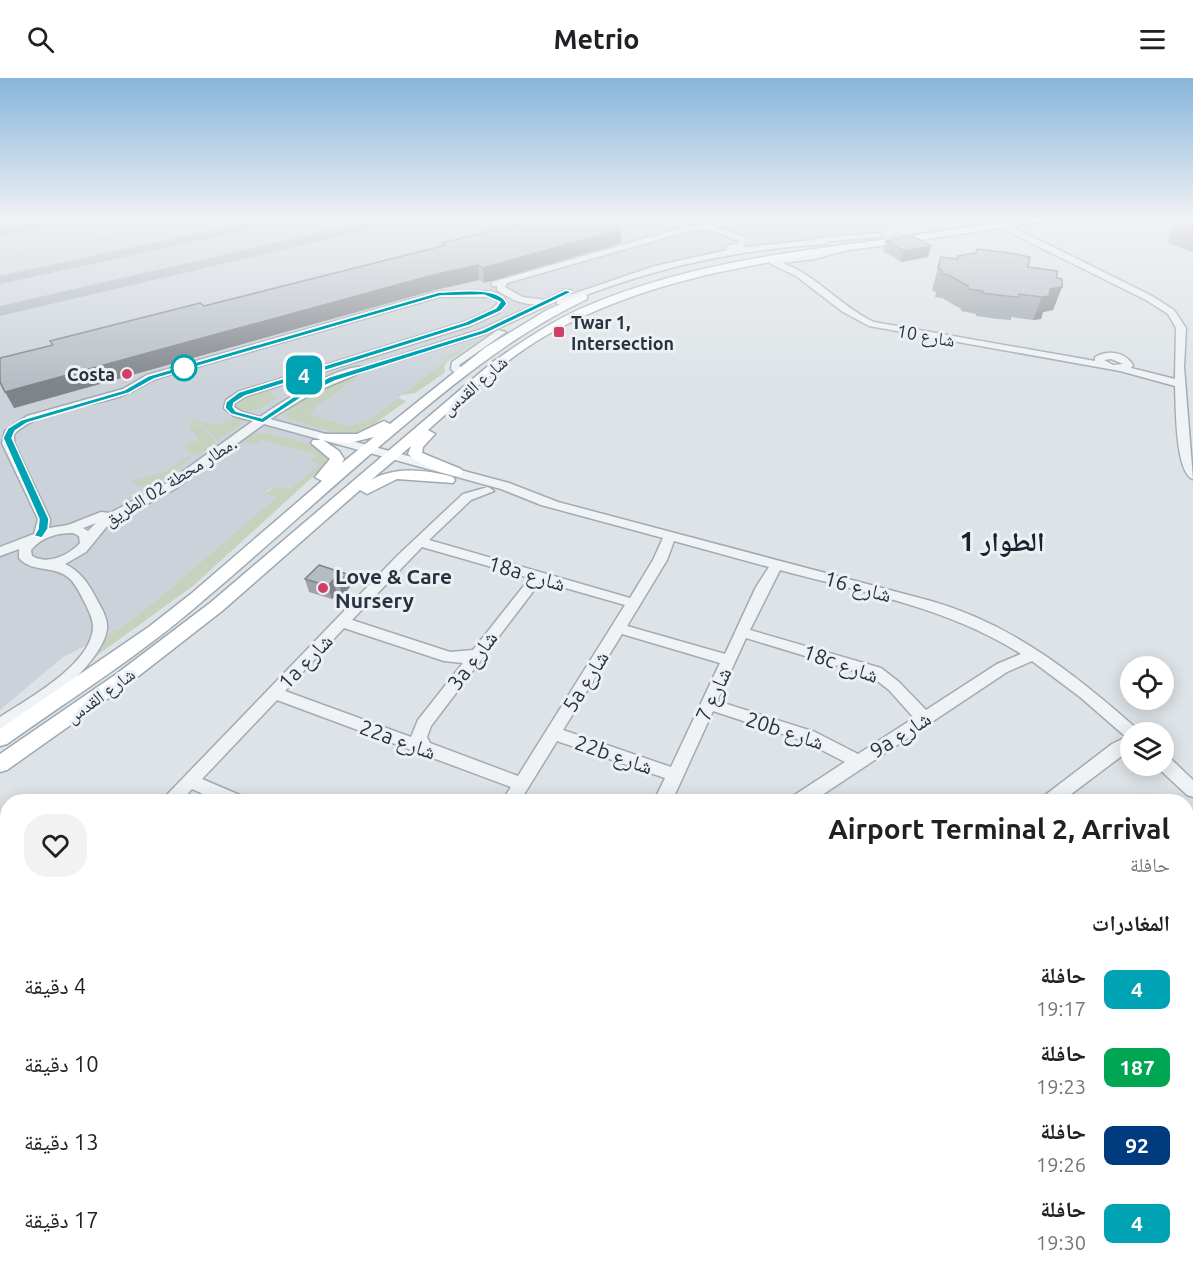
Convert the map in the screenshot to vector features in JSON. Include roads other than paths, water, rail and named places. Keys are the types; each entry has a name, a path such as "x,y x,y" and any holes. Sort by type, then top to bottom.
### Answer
{"main road":[{"name":"شارع القدس","path":"0,739 156,630 460,373 521,328 560,305 653,274"},
{"name":"شارع القدس","path":"0,764 147,660 216,607 483,375 521,346 563,320 601,303 645,286 692,274"},
{"path":"502,332 521,328"},
{"path":"322,440 367,437 410,404 436,393"},
{"path":"452,476 421,459 414,451 444,418 453,402"},
{"path":"276,529 277,522 285,509 336,462 334,454 322,440"},
{"path":"301,534 389,475 407,473 452,476"}],"street":[{"path":"439,294 503,282 532,274"},
{"path":"503,282 500,288 518,300 537,301 622,274"},
{"path":"460,373 454,364 502,332 560,305 638,274"},
{"path":"601,303 709,274"},
{"name":"شارع 10","path":"800,274 864,322 880,327 1081,363 1119,366"},
{"path":"1096,274 1158,303 1175,315 1182,332 1180,377 1186,460 1193,476"},
{"name":"مطار محطة 02 الطريق.","path":"50,563 75,555 104,523 170,486 240,437 255,422 311,389 340,376 485,331 568,292"},
{"name":"مطار محطة 02 الطريق.","path":"37,537 43,529 44,519 8,443 9,434 17,425 33,418 126,391 151,377 439,294 490,294 500,298 503,304 494,312 468,324 242,394 230,402 229,408 234,412 274,431 322,440 365,452"},
{"name":"مطار محطة 02 الطريق.","path":"37,537 99,518 162,483 255,422 301,388 327,376 490,324 519,308 521,304 518,300"},
{"name":"شارع 10","path":"1081,363 1111,356 1119,366"},
{"path":"1098,359 1156,376 1180,377"},
{"path":"1119,366 1158,373 1171,372 1180,377"},
{"path":"283,406 281,417 292,428"},
{"name":"مطار محطة 02 الطريق.","path":"255,422 292,428 322,440"},
{"path":"240,437 274,431"},
{"name":"شارع 16","path":"365,452 452,476 515,489 553,503"},
{"name":"شارع 16","path":"452,476 466,491"},
{"name":"1a شارع","path":"177,794 420,542 466,491 488,491"},
{"name":"شارع 16","path":"488,491 553,503 950,611 988,627 1029,650 1076,684 1120,723"},
{"path":"70,528 83,532 87,540"},
{"name":"5a شارع","path":"516,794 674,536"},
{"path":"0,552 37,537"},
{"path":"26,558 25,550 37,537"},
{"name":"18a شارع","path":"420,542 633,603"},
{"path":"0,560 26,558 33,562 50,563 72,572 81,582 98,618 98,637 92,651 78,667 0,725"},
{"name":"شارع 7","path":"666,794 773,563"},
{"name":"3a شارع","path":"424,749 418,737 420,730 538,576"},
{"path":"342,622 449,657 475,656"},
{"path":"618,628 729,660"},
{"name":"18c شارع","path":"742,632 876,672 894,686 925,718"},
{"name":"9a شارع","path":"809,794 1029,650"},
{"name":"22a شارع","path":"275,693 522,784"},
{"name":"20b شارع","path":"708,704 830,744 850,754 857,762"},
{"name":"22b شارع","path":"553,733 675,775"},
{"path":"1060,794 1120,747"},
{"path":"1174,772 1193,790"},
{"path":"189,781 220,794"}],"place":[{"name":"Twar 1, Intersection","path":"559,332"},
{"name":"Costa","path":"127,374"},
{"name":"Love & Care Nursery","path":"323,588"}],"district":[{"name":"الطوار 1","path":"1002,541"}]}
